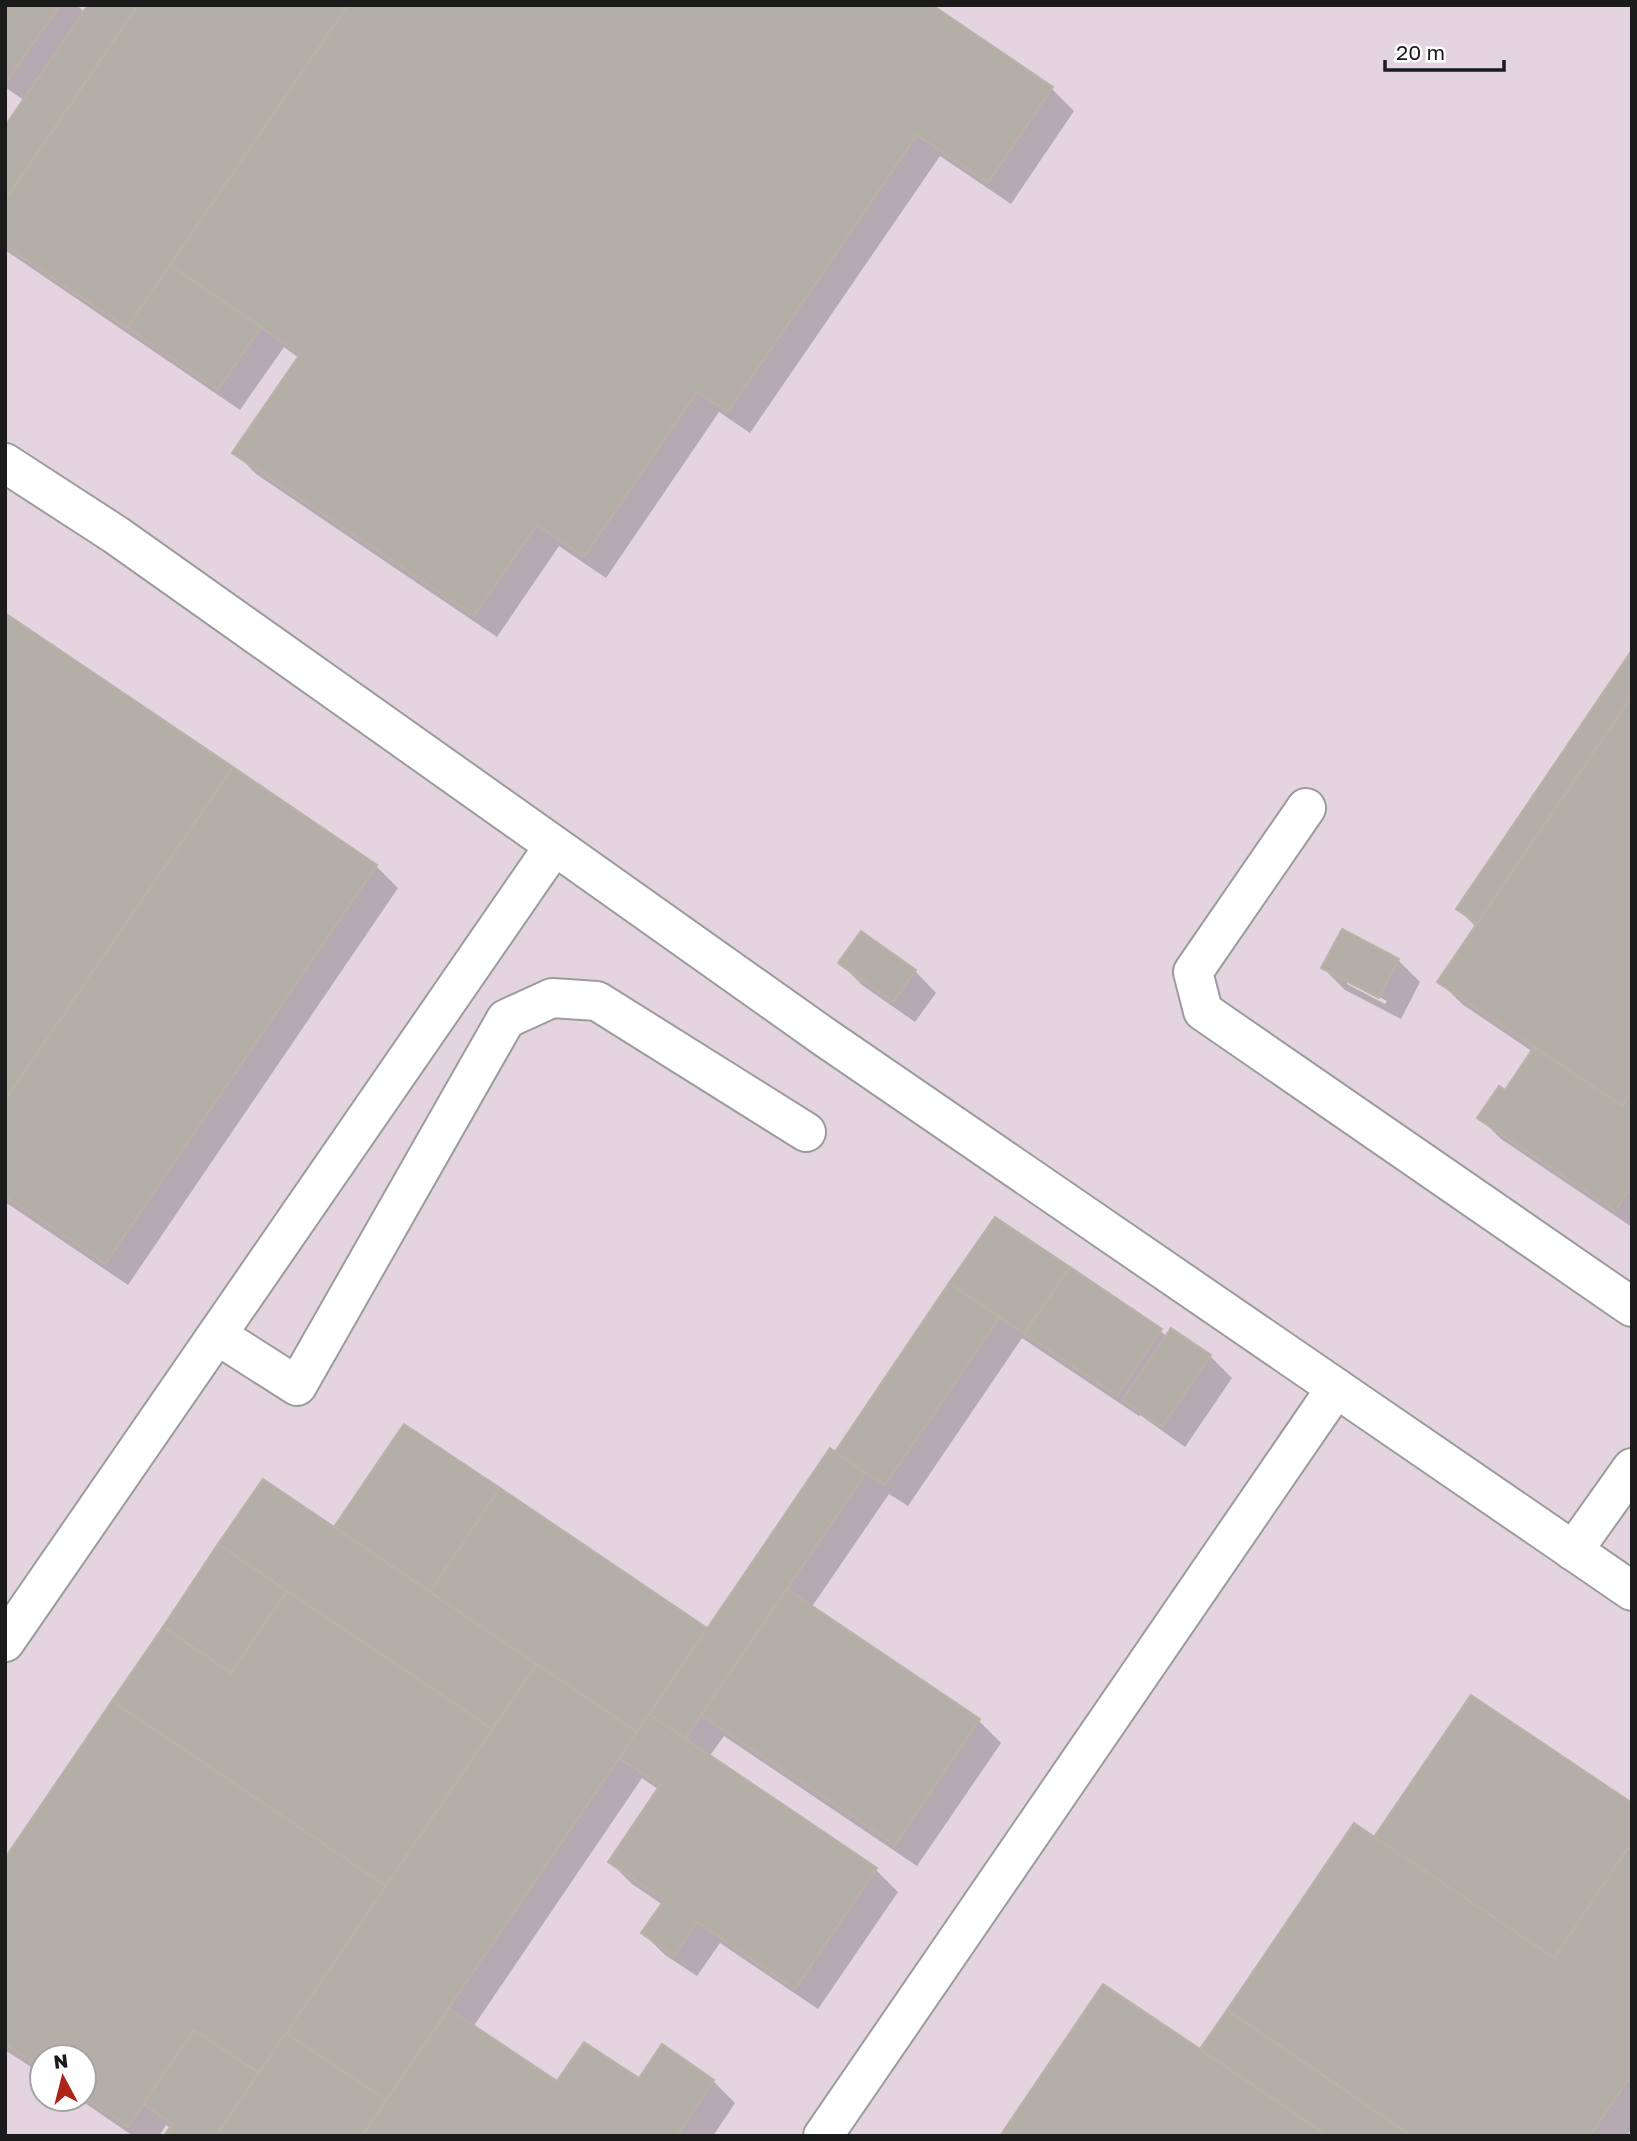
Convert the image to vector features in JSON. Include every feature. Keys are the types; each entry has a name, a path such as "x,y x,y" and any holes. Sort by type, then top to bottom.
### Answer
{"street":[{"path":"5,463 116,535 822,1036 1632,1591"},
{"path":"1306,808 1193,972 1203,1011 1632,1307"},
{"path":"5,1642 554,846"},
{"path":"217,1335 296,1386 506,1019 552,998 597,1001 806,1132"},
{"path":"823,2136 1336,1388"},
{"path":"1573,1551 1632,1468"}],"shaded area":[{"path":"5,5 1632,5 1632,2136 5,2136"}],"building":[{"path":"5,5 60,5 6,83 5,82"},
{"path":"88,5 138,5 5,200 5,126"},
{"path":"138,5 348,5 127,328 5,246 5,201"},
{"path":"348,5 932,5 1053,87 988,183 917,135 728,412 697,392 584,557 537,525 474,616 232,453 300,354 170,265"},
{"path":"170,265 261,327 218,390 127,328"},
{"path":"5,613 233,767 5,1100"},
{"path":"1632,650 1632,696 1477,923 1456,909"},
{"path":"1632,696 1632,1092 1622,1106 1437,982"},
{"path":"233,767 377,865 105,1264 5,1196 5,1100"},
{"path":"1342,929 1399,959 1379,998 1321,968"},
{"path":"861,931 916,970 893,1002 838,963"},
{"path":"1534,1047 1622,1106 1632,1092 1632,1186 1615,1211 1477,1118 1499,1086 1505,1090"},
{"path":"995,1217 1070,1267 1024,1334 949,1283"},
{"path":"1070,1267 1162,1329 1117,1396 1024,1334"},
{"path":"949,1283 1000,1317 885,1485 835,1452"},
{"path":"1171,1328 1211,1355 1162,1427 1122,1400"},
{"path":"404,1424 500,1488 430,1592 334,1527"},
{"path":"830,1448 866,1473 685,1739 649,1714"},
{"path":"263,1479 537,1664 492,1729 218,1544"},
{"path":"500,1488 707,1628 637,1732 430,1592"},
{"path":"218,1544 287,1591 231,1673 163,1627"},
{"path":"787,1589 980,1719 895,1845 701,1715"},
{"path":"287,1591 492,1729 386,1886 112,1701 163,1627 231,1673"},
{"path":"537,1664 637,1732 386,2100 286,2033"},
{"path":"1471,1695 1632,1803 1632,1843 1554,1958 1374,1837"},
{"path":"112,1701 386,1886 259,2073 194,2030 128,2127 98,2107 98,2043 28,2043 28,2060 5,2044 5,1858"},
{"path":"649,1714 877,1868 795,1989 697,1922 674,1956 641,1933 664,1900 608,1862 660,1785 619,1758"},
{"path":"1354,1823 1554,1958 1628,1848 1632,1851 1632,2074 1590,2136 1412,2136 1227,2010"},
{"path":"1103,1984 1200,2049 1328,2136 1000,2136"},
{"path":"449,2009 557,2081 584,2042 639,2078 662,2044 714,2080 677,2136 362,2136"},
{"path":"1227,2010 1412,2136 1328,2136 1200,2049"},
{"path":"194,2030 259,2073 216,2136 164,2136 172,2124 143,2104"},
{"path":"286,2033 386,2100 362,2136 216,2136"}]}
